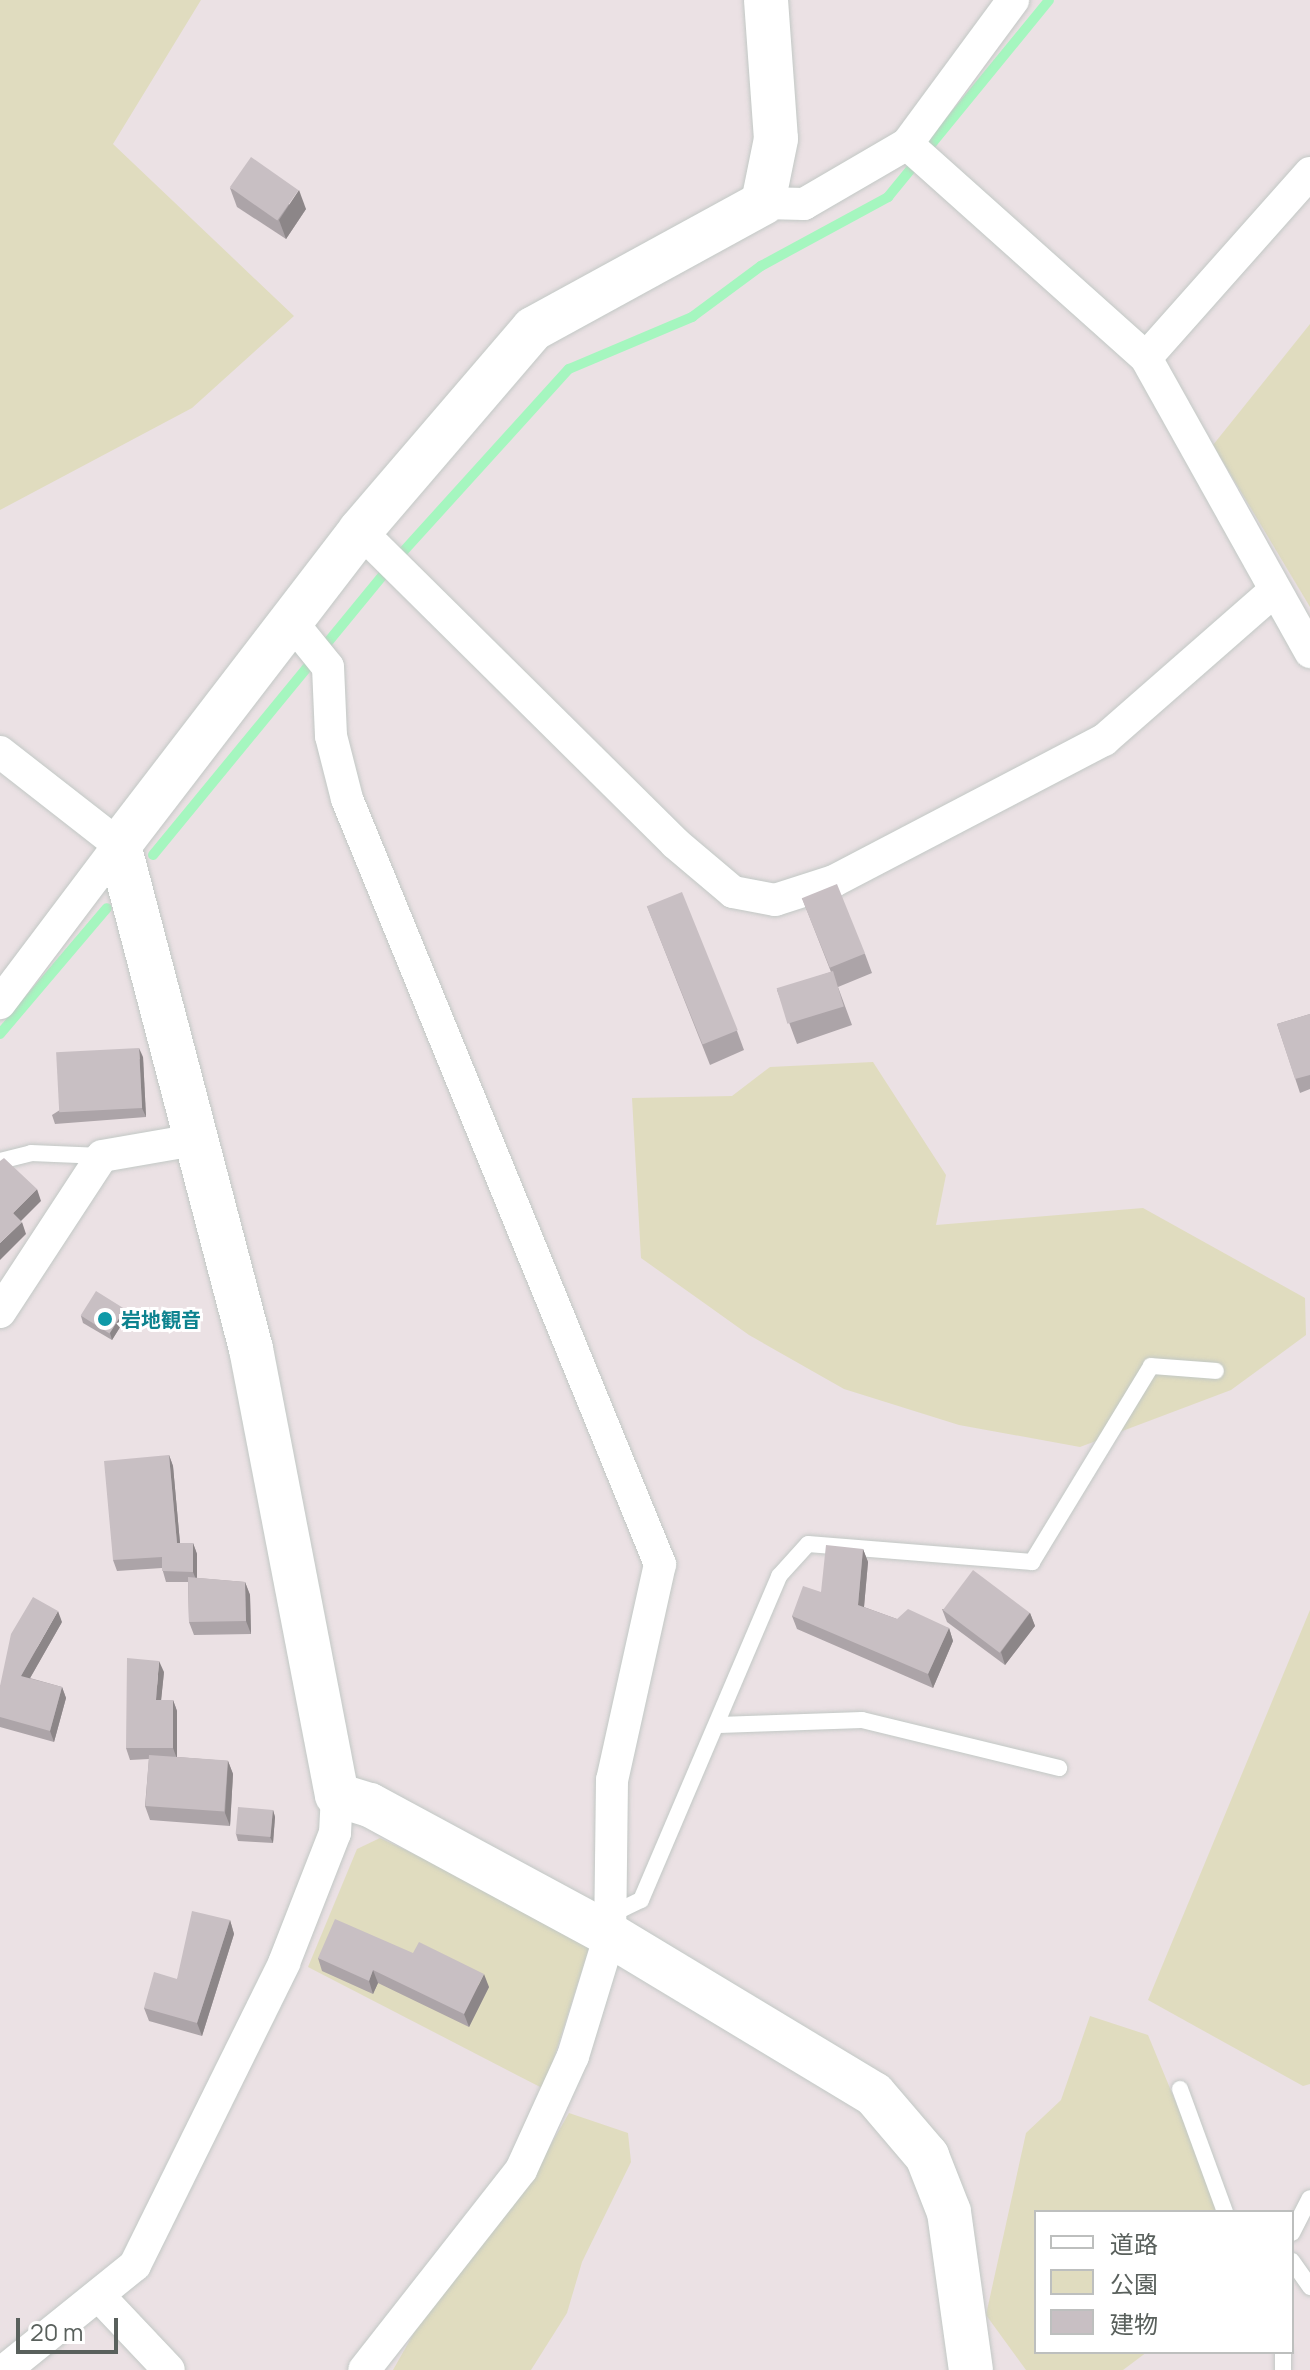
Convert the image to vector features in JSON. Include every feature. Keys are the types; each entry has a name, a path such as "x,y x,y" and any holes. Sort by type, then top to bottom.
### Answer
{"street":[{"path":"763,203 776,139 766,0"},
{"path":"0,1003 119,845 298,629 533,329 728,229 763,203 804,204 920,156 1013,0"},
{"path":"920,156 1146,358 1272,593 1310,652"},
{"path":"1146,358 1310,173"},
{"path":"368,538 675,843 733,892 775,900 834,881 1104,740 1272,593"},
{"path":"298,629 328,667 331,736 347,799 660,1564 612,1780 611,1924 573,2056 521,2170 364,2370"},
{"path":"0,752 119,845 199,1139 251,1349 337,1795 335,1833 284,1963 135,2265 100,2297 5,2370"},
{"path":"0,1312 102,1156 199,1139"},
{"path":"337,1795 370,1805 611,1924 874,2094 927,2156 949,2212 971,2370"},
{"path":"100,2297 169,2370"}],"lane":[{"path":"0,1161 31,1153 102,1156"},
{"path":"611,1924 641,1900 719,1725 779,1576 808,1544 1032,1562 1151,1366 1216,1371"},
{"path":"719,1725 862,1720 1059,1768"},
{"path":"1180,2089 1224,2210"},
{"path":"1294,2229 1310,2198"},
{"path":"1294,2264 1310,2287"}],"green space":[{"path":"0,0 201,0 113,144 294,316 192,408 0,510"},
{"path":"1310,324 1310,607 1213,445"},
{"path":"873,1062 946,1175 936,1225 1143,1208 1305,1298 1306,1335 1231,1390 1080,1447 959,1425 844,1389 749,1335 641,1258 632,1098 732,1096 770,1067"},
{"path":"1310,1610 1310,2084 1303,2086 1148,2000"},
{"path":"380,1838 564,1925 589,1948 544,2089 308,1967 357,1849"},
{"path":"1090,2016 1148,2035 1220,2210 1034,2210 1034,2354 1144,2354 1123,2370 1026,2370 986,2315 1026,2133 1061,2100"},
{"path":"569,2113 628,2133 631,2162 582,2262 567,2313 531,2370 393,2370 415,2331 531,2179"}],"building":[{"path":"251,157 299,190 277,221 230,187"},
{"path":"837,884 865,954 830,968 802,898"},
{"path":"682,892 738,1030 703,1044 647,906"},
{"path":"833,971 844,1006 787,1024 777,988"},
{"path":"1310,1014 1310,1075 1295,1079 1277,1024"},
{"path":"139,1048 142,1108 59,1112 56,1052"},
{"path":"4,1158 37,1189 13,1213 22,1222 0,1243 0,1161"},
{"name":"岩地観音","path":"96,1291 125,1309 109,1334 81,1316"},
{"path":"169,1455 177,1543 193,1543 193,1572 162,1571 162,1557 113,1560 104,1461"},
{"path":"826,1545 863,1549 858,1605 897,1619 908,1609 949,1628 928,1674 792,1616 803,1586 821,1592"},
{"path":"973,1570 1030,1613 1000,1653 943,1610"},
{"path":"188,1577 245,1582 246,1621 189,1622"},
{"path":"33,1597 58,1611 21,1676 62,1687 50,1731 0,1717 0,1686 11,1634"},
{"path":"127,1658 159,1661 156,1700 173,1700 173,1748 126,1748"},
{"path":"149,1755 228,1761 224,1811 145,1806"},
{"path":"238,1807 273,1810 271,1837 236,1834"},
{"path":"192,1911 230,1920 197,2023 144,2008 154,1972 177,1979"},
{"path":"335,1919 413,1953 419,1942 484,1974 464,2014 373,1970 369,1981 318,1958"}],"waterway":[{"path":"153,855 391,565 569,369 692,317 761,266 888,197 1049,0"},
{"path":"0,1034 107,908"}],"place":[{"name":"岩地観音","path":"105,1319"}]}
